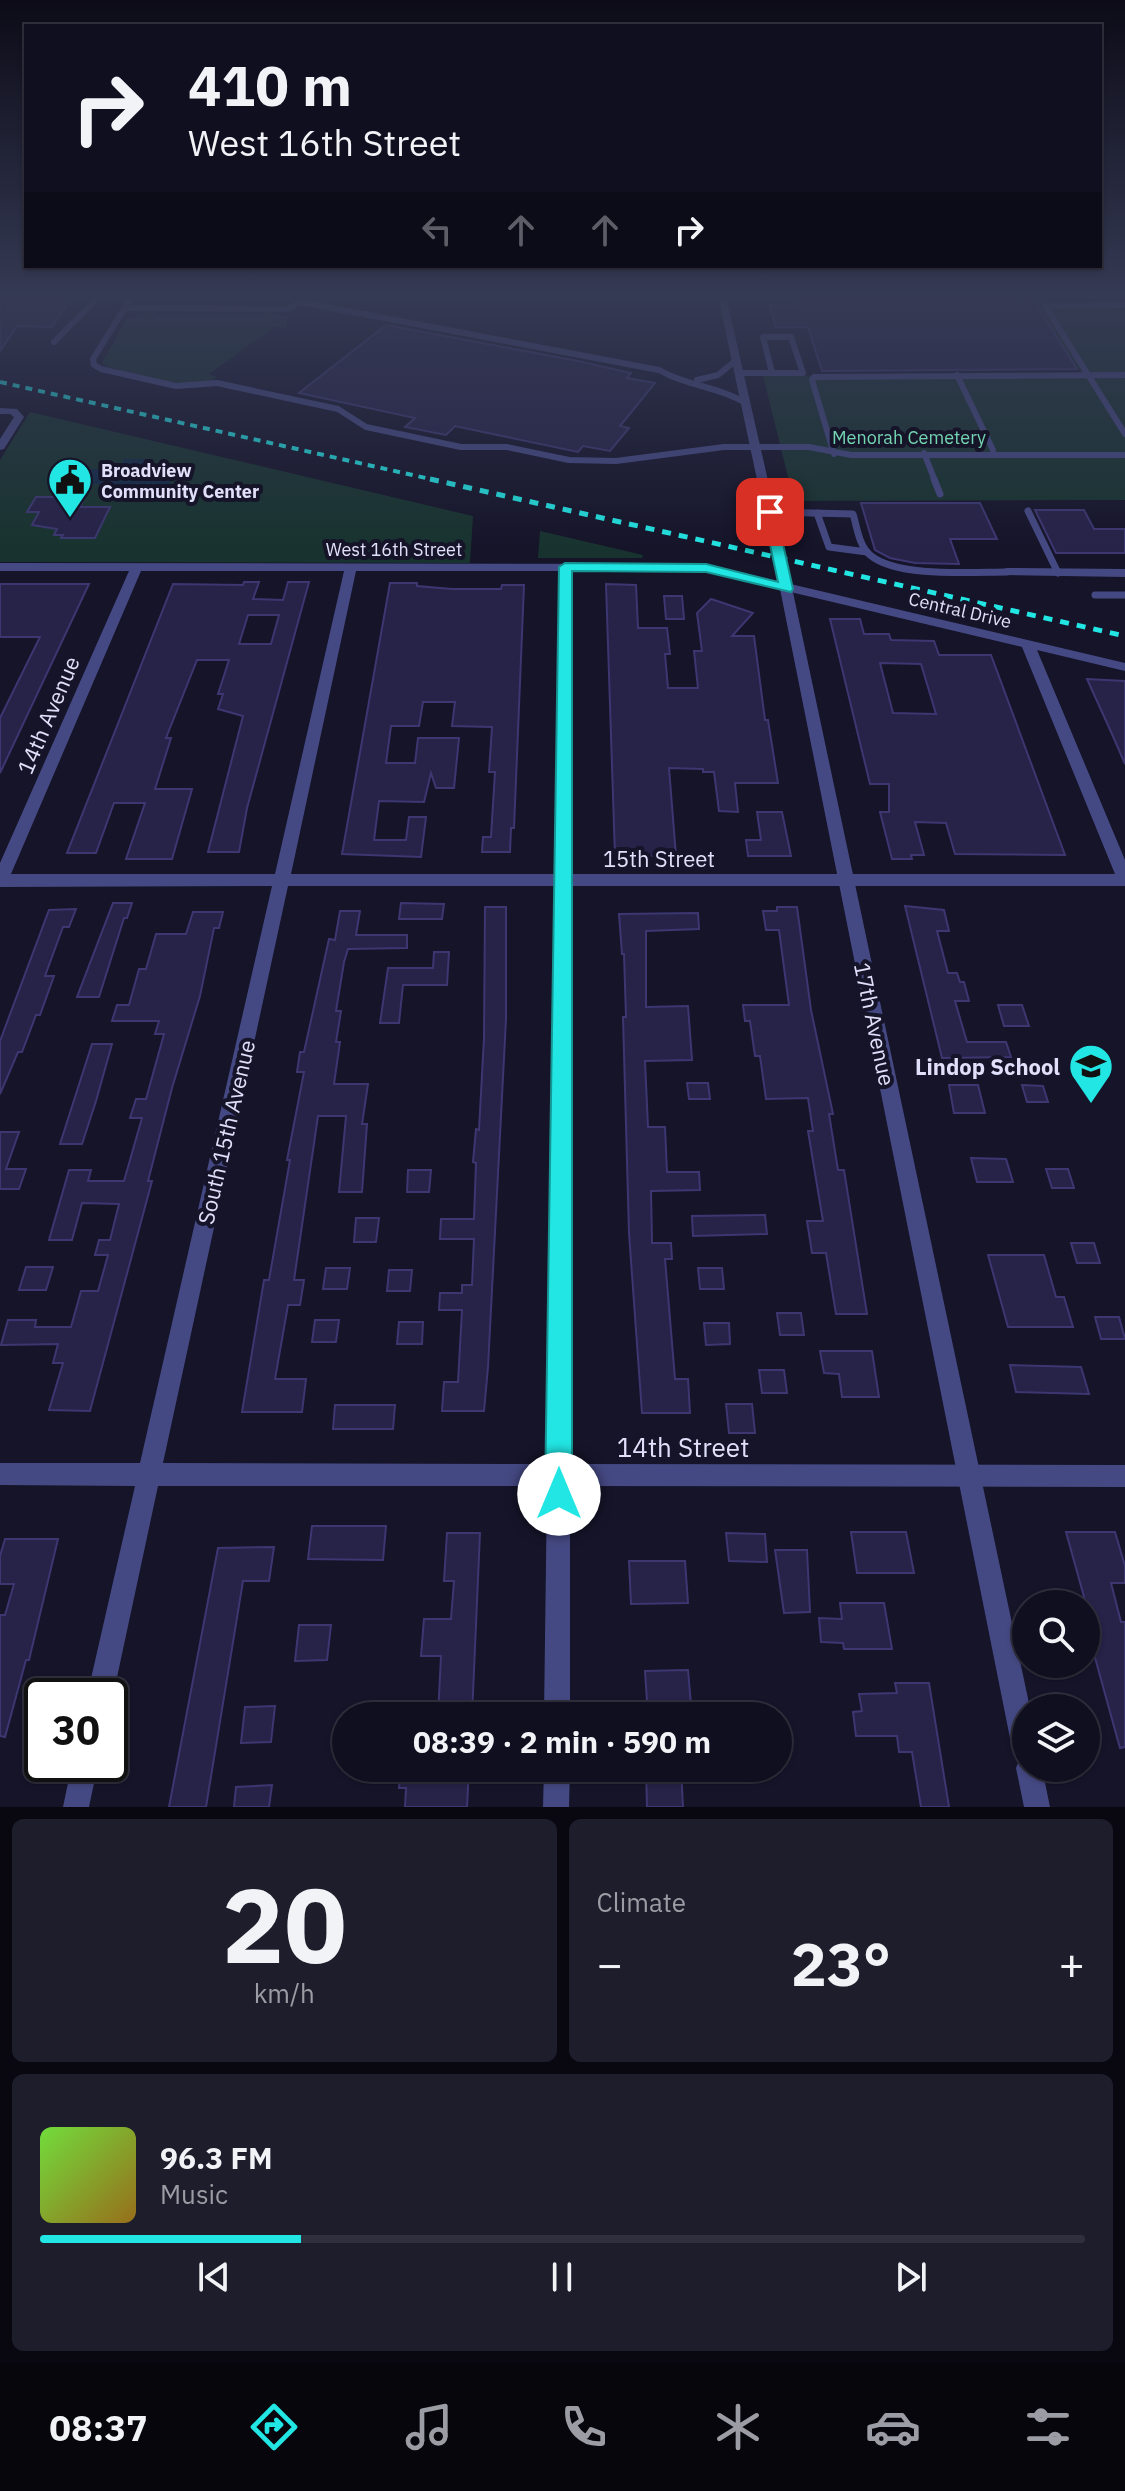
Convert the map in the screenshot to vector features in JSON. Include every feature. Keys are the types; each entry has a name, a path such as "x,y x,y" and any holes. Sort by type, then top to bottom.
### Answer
{"street":[{"name":"17th Avenue","path":"740,380 770,512 1014,1694"},
{"path":"0,411 18,413 18,420 0,447"},
{"name":"West 16th Street","path":"0,567 706,568 786,589"},
{"name":"14th Avenue","path":"0,880 137,567"},
{"name":"South 15th Avenue","path":"104,1678 351,567"},
{"path":"557,1702 565,567"},
{"path":"1007,572 1125,573"},
{"name":"Central Drive","path":"786,589 1125,667"},
{"path":"1028,645 1125,880"},
{"name":"15th Street","path":"0,880 1125,880"},
{"name":"14th Street","path":"0,1474 1125,1476"},
{"path":"76,1807 81,1782"},
{"path":"556,1807 557,1782"},
{"path":"1032,1782 1037,1807"}],"lane":[{"path":"151,380 189,388 205,388 217,383 338,409 366,427 461,447 507,447 569,460 616,461 705,448 805,446 833,452 1125,453"},
{"path":"686,380 729,391 744,402"},
{"path":"812,380 833,452"},
{"path":"960,380 993,450"},
{"path":"1091,380 1125,434"},
{"path":"924,453 993,450 1125,453"},
{"path":"924,453 940,494"},
{"path":"1028,511 1058,573"},
{"path":"770,512 853,514 867,552"},
{"path":"817,513 829,547 867,552 896,565 925,570 1007,572"},
{"path":"1095,595 1125,595"}],"green space":[{"path":"161,380 210,380 194,383"},
{"name":"Menorah Cemetery","path":"764,380 1125,380 1125,500 794,501"},
{"path":"30,412 473,516 470,563 0,562 0,460"},
{"path":"540,531 643,555 642,558 538,558"}],"water":[{"path":"124,459 147,459 142,470 175,469 169,484 79,484 86,469 119,469"}],"building":[{"path":"315,380 640,380 655,383 620,426 629,428 610,451 583,446 578,452 455,426 446,435 405,427 415,418 299,393"},
{"name":"Broadview Community Center","path":"36,497 85,497 80,507 110,507 95,538 61,538 63,535 54,535 57,529 32,525 39,512 27,512"},
{"path":"861,503 980,503 997,539 950,539 959,564 915,563 890,558 875,550"},
{"path":"1035,510 1084,510 1094,529 1125,529 1125,553 1056,553"},
{"path":"244,582 259,582 253,599 283,600 288,582 309,582 247,808 239,852 208,852 243,716 218,709 223,694 218,694 229,660 197,660 166,738 171,738 155,789 192,789 172,859 126,859 145,803 114,803 96,853 67,853 173,584 243,585","holes":["248,615 279,615 271,644 239,644"]},
{"path":"390,583 417,583 417,586 452,589 501,589 502,585 524,585 514,828 511,828 510,852 482,852 483,837 491,837 495,772 489,772 492,727 452,726 455,702 423,702 419,726 391,726 386,763 415,763 418,738 459,738 454,788 436,788 431,773 424,802 379,801 374,840 406,840 409,817 426,817 421,857 342,854"},
{"path":"0,584 89,584 0,773 0,718 40,637 0,637"},
{"path":"606,584 636,585 638,628 667,628 670,654 665,654 668,688 698,688 694,651 702,651 697,613 711,599 753,613 732,636 754,636 765,720 768,720 778,783 735,783 738,812 719,811 714,772 669,768 676,856 615,856"},
{"path":"664,596 682,596 684,619 666,619"},
{"path":"830,619 860,619 864,634 889,634 891,640 934,641 939,655 991,655 1065,855 955,854 946,823 915,822 924,855 911,855 912,859 892,859 880,812 889,812 889,784 870,784","holes":["880,663 921,664 936,714 893,713"]},
{"path":"1087,679 1125,681 1125,764 1112,734"},
{"path":"757,812 782,812 791,856 748,856 746,840 761,840"},
{"path":"113,903 132,903 127,918 124,918 99,997 77,997"},
{"path":"401,903 444,904 442,919 399,919"},
{"path":"905,906 944,910 949,931 937,931 948,973 957,973 960,982 964,982 969,1001 955,1001 967,1042 1006,1042 1011,1057 942,1058"},
{"path":"485,907 506,907 506,1019 488,1367 484,1411 442,1411 444,1382 458,1382 462,1310 439,1310 440,1293 462,1293 462,1285 472,1285 474,1239 440,1239 441,1219 474,1219 476,1163 473,1162 476,1129 479,1130 484,1038"},
{"path":"777,907 797,907 811,1010 833,1114 829,1114 838,1170 844,1170 867,1314 836,1314 826,1253 812,1253 807,1221 823,1221 808,1131 813,1131 808,1098 766,1099 760,1056 755,1056 750,1021 745,1021 743,1005 789,1005 779,930 766,930 763,911 777,911"},
{"path":"76,909 69,927 63,927 45,976 54,976 40,1015 36,1015 22,1052 18,1052 0,1094 0,1041 49,910"},
{"path":"340,911 360,911 356,935 407,935 407,948 348,949 344,962 336,1011 341,1011 334,1084 368,1084 362,1124 367,1124 362,1192 339,1192 346,1116 318,1116 294,1280 304,1280 300,1305 288,1305 275,1379 306,1379 302,1412 242,1412 264,1280 269,1280 290,1160 287,1160 304,1072 297,1072 300,1052 304,1052 329,939 335,940"},
{"path":"193,912 223,912 219,928 214,928 200,996 172,1088 148,1181 152,1181 90,1411 49,1410 63,1363 53,1363 58,1344 1,1345 8,1320 36,1320 35,1327 71,1327 81,1291 98,1291 108,1255 95,1255 99,1240 110,1240 119,1204 82,1203 72,1240 49,1240 69,1170 91,1170 88,1181 124,1181 142,1118 130,1118 136,1099 146,1099 164,1034 155,1034 159,1021 112,1021 117,1005 129,1005 139,969 146,969 156,934 186,934"},
{"path":"698,913 699,929 646,931 646,1007 688,1006 692,1060 645,1061 648,1127 665,1127 667,1172 699,1172 700,1190 651,1191 652,1243 671,1243 672,1259 665,1259 675,1379 688,1379 690,1413 642,1413 629,1233 623,1017 626,1017 619,914"},
{"path":"434,952 449,952 447,985 403,985 399,1023 380,1023 388,968 433,968"},
{"path":"998,1005 1022,1005 1029,1026 1004,1026"},
{"path":"92,1044 112,1044 96,1101 82,1144 60,1144"},
{"path":"687,1083 708,1083 710,1099 689,1099"},
{"path":"949,1085 978,1085 985,1113 954,1113"},
{"path":"1022,1085 1043,1086 1048,1102 1027,1102"},
{"path":"0,1132 19,1132 6,1169 26,1169 19,1189 0,1189"},
{"path":"971,1158 1006,1159 1013,1182 977,1182"},
{"path":"1046,1169 1068,1169 1074,1188 1052,1188"},
{"path":"408,1170 431,1170 429,1192 407,1192"},
{"path":"765,1215 767,1234 693,1236 692,1216"},
{"path":"356,1218 379,1218 376,1242 354,1242"},
{"path":"1071,1243 1094,1243 1100,1263 1077,1263"},
{"path":"988,1255 1044,1255 1056,1297 1064,1297 1073,1327 1008,1327"},
{"path":"26,1267 53,1267 46,1290 19,1290"},
{"path":"326,1268 350,1268 347,1289 323,1289"},
{"path":"698,1268 722,1268 724,1289 700,1289"},
{"path":"389,1270 412,1270 410,1291 387,1291"},
{"path":"777,1313 801,1313 804,1335 780,1335"},
{"path":"1095,1317 1119,1317 1125,1339 1101,1339"},
{"path":"315,1320 339,1320 336,1342 312,1342"},
{"path":"399,1322 423,1322 422,1344 397,1344"},
{"path":"704,1323 729,1323 730,1344 706,1345"},
{"path":"820,1351 872,1351 879,1397 842,1397 839,1374 824,1373"},
{"path":"1010,1365 1081,1367 1089,1394 1016,1392"},
{"path":"759,1370 784,1370 787,1393 762,1393"},
{"path":"726,1404 752,1404 755,1433 729,1433"},
{"path":"335,1405 395,1405 393,1429 333,1429"},
{"path":"312,1526 386,1526 383,1560 308,1559"},
{"path":"851,1532 906,1532 914,1573 857,1573"},
{"path":"1066,1532 1115,1532 1125,1566 1125,1583 1111,1583 1121,1622 1125,1622 1125,1747 1120,1748 1100,1676 1100,1590 1082,1590"},
{"path":"447,1533 480,1533 473,1702 439,1702 441,1656 421,1656 424,1619 451,1619 454,1581 444,1581"},
{"path":"726,1533 765,1534 767,1562 729,1561"},
{"path":"5,1539 58,1539 29,1660 26,1660 5,1737 0,1736 0,1615 5,1615 14,1584 0,1584 0,1556"},
{"path":"274,1547 269,1581 243,1581 206,1807 169,1807 218,1548"},
{"path":"775,1550 807,1550 810,1612 784,1613"},
{"path":"629,1561 685,1561 688,1603 631,1604"},
{"path":"840,1603 884,1603 892,1649 844,1649 843,1643 821,1642 819,1618 842,1619"},
{"path":"299,1625 331,1625 327,1660 295,1661"},
{"path":"688,1670 691,1702 647,1702 645,1671"},
{"path":"895,1683 929,1683 949,1807 921,1807 912,1752 899,1752 897,1736 856,1736 853,1712 862,1711 859,1694 897,1693"},
{"path":"275,1706 271,1742 241,1743 245,1707"},
{"path":"400,1782 468,1782 467,1807 405,1807 406,1788 399,1788"},
{"path":"646,1782 682,1782 683,1807 647,1807"},
{"path":"272,1785 269,1807 234,1807 236,1787"}],"railway":[{"path":"0,382 439,481"},
{"path":"430,479 1125,636"}],"place":[{"name":"Broadview Community Center","path":"70,519"},
{"name":"Lindop School","path":"1091,1105"}],"route":[{"path":"559,1494 565,567 687,566 786,589 770,512"}]}
